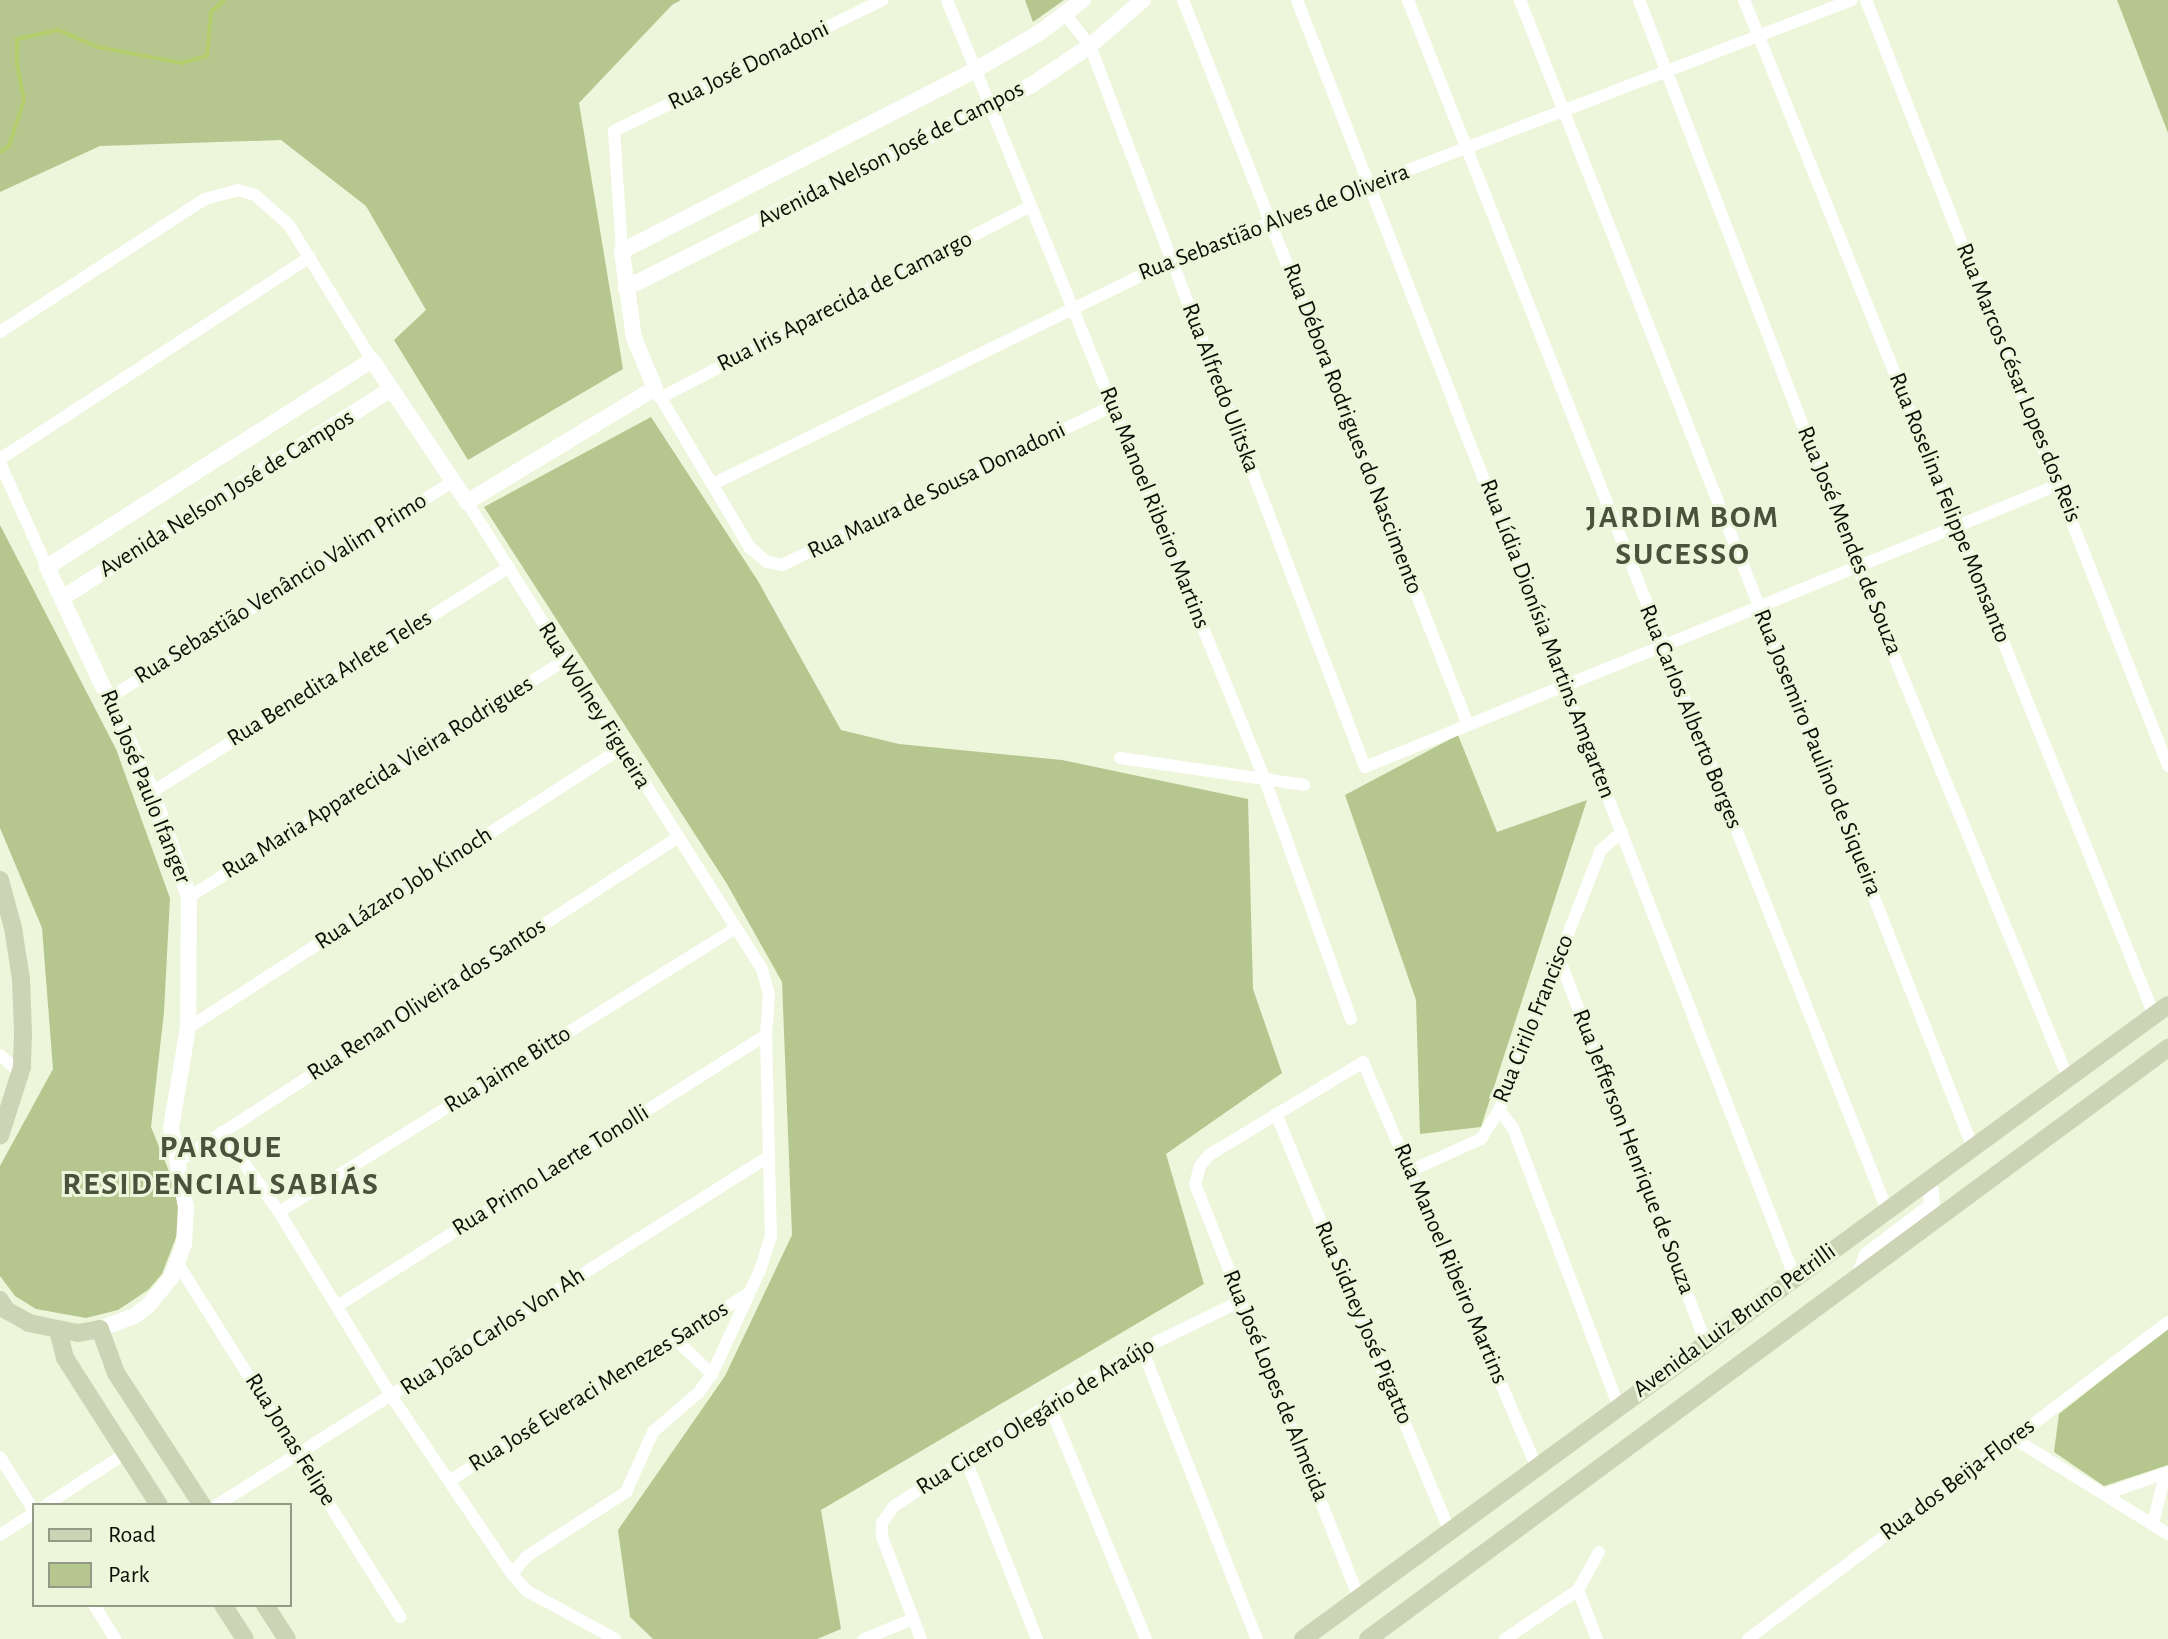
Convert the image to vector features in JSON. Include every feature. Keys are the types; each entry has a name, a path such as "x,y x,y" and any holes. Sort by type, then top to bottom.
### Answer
{"main road":[{"path":"0,880 13,928 21,979 23,1034 20,1073 0,1136"},
{"name":"Avenida Luiz Bruno Petrilli","path":"1303,1639 2161,1010"},
{"name":"Avenida Luiz Bruno Petrilli","path":"1368,1639 2168,1048"},
{"path":"0,1300 6,1310 29,1323 78,1333 100,1329 116,1373 201,1503"},
{"path":"58,1330 65,1358 158,1503"},
{"path":"126,1453 155,1432"},
{"path":"224,1607 245,1639"},
{"path":"266,1607 287,1639"}],"street":[{"name":"Rua José Donadoni","path":"622,251 614,131 883,0"},
{"name":"Rua Manoel Ribeiro Martins","path":"947,0 1265,780 1351,1019"},
{"name":"Avenida Nelson José de Campos","path":"622,251 975,70 1083,0"},
{"name":"Avenida Nelson José de Campos","path":"626,288 1033,84 1090,46 1143,0"},
{"name":"Rua Débora Rodrigues do Nascimento","path":"1183,0 1468,725"},
{"name":"Rua Lídia Dionísia Martins Amgarten","path":"1297,0 1795,1278"},
{"name":"Rua Carlos Alberto Borges","path":"1408,0 1887,1210"},
{"name":"Rua Josemiro Paulino de Siqueira","path":"1520,0 1973,1148"},
{"name":"Rua José Mendes de Souza","path":"1639,0 1857,566 2068,1078"},
{"name":"Rua Roselina Felippe Monsanto","path":"1744,0 1956,527 2161,1010"},
{"name":"Rua Sebastião Alves de Oliveira","path":"713,484 1171,261 1852,0"},
{"name":"Rua Marcos César Lopes dos Reis","path":"1866,0 2168,766"},
{"name":"Rua Alfredo Ulitska","path":"1065,14 1090,46 1365,767 1468,725"},
{"name":"Rua Wolney Figueira","path":"0,332 205,199 229,190 244,191 274,210 289,225 310,257 372,360 509,567 620,749 762,969 769,995 766,1035 769,1249 712,1374 699,1392 653,1432 626,1492 526,1557 512,1574"},
{"name":"Rua Iris Aparecida de Camargo","path":"467,502 657,393 1031,206"},
{"path":"622,251 634,338 657,393 713,484"},
{"path":"0,461 310,257"},
{"name":"Avenida Nelson José de Campos","path":"47,567 372,360"},
{"name":"Avenida Nelson José de Campos","path":"62,598 391,389"},
{"name":"Rua Maura de Sousa Donadoni","path":"713,484 750,548 761,559 788,564 1112,406"},
{"name":"Rua José Paulo Ifanger","path":"0,461 152,792 189,897 188,1028 171,1128 187,1226 178,1264 161,1293 134,1316 100,1329"},
{"name":"Rua Sebastião Venâncio Valim Primo","path":"109,698 453,481"},
{"path":"1468,725 2058,485"},
{"name":"Rua Benedita Arlete Teles","path":"152,792 509,567"},
{"name":"Rua Maria Apparecida Vieira Rodrigues","path":"189,897 566,660"},
{"name":"Rua Lázaro Job Kinoch","path":"188,1028 620,749"},
{"path":"1120,758 1304,785"},
{"name":"Rua Cirilo Francisco","path":"1410,1171 1481,1139 1499,1110 1601,850 1622,832"},
{"name":"Rua Renan Oliveira dos Santos","path":"177,1162 677,838"},
{"name":"Rua Jaime Bitto","path":"279,1212 736,928"},
{"name":"Rua Jefferson Henrique de Souza","path":"1556,964 1562,966 1706,1343"},
{"name":"Rua Primo Laerte Tonolli","path":"337,1306 766,1035"},
{"path":"0,1055 20,1073"},
{"name":"Rua Manoel Ribeiro Martins","path":"1276,1114 1363,1062 1537,1467"},
{"path":"1499,1110 1513,1128 1619,1407"},
{"name":"Rua José Lopes de Almeida","path":"1276,1114 1209,1155 1197,1172 1195,1184 1359,1598"},
{"name":"Rua Sidney José Pigatto","path":"1276,1114 1450,1531"},
{"path":"222,1132 279,1212 392,1397 512,1574 527,1591 615,1639"},
{"name":"Rua João Carlos Von Ah","path":"220,1503 768,1157"},
{"path":"1945,1168 1939,1181 1942,1198 1967,1195"},
{"path":"1860,1274 1867,1255 1932,1206 1931,1191 1921,1186"},
{"name":"Rua Jonas Felipe","path":"178,1264 400,1617"},
{"name":"Rua José Everaci Menezes Santos","path":"449,1481 749,1293"},
{"name":"Rua Cicero Olegário de Araújo","path":"913,1619 883,1544 882,1523 893,1507 1049,1404 1142,1349 1241,1301"},
{"name":"Rua dos Beija-Flores","path":"1748,1639 2168,1322"},
{"path":"676,1340 712,1374"},
{"path":"1142,1349 1257,1639"},
{"path":"1049,1404 1146,1639"},
{"path":"2013,1438 2168,1534"},
{"path":"49,1503 126,1453"},
{"path":"0,1457 32,1509"},
{"path":"965,1458 1037,1639"},
{"path":"2105,1494 2166,1473"},
{"path":"2153,1524 2166,1473"},
{"path":"0,1535 32,1513"},
{"path":"1505,1639 1578,1590 1599,1552"},
{"path":"1578,1590 1597,1639"},
{"path":"95,1607 115,1639"},
{"path":"864,1639 913,1619 921,1639"}],"green space":[{"path":"0,0 681,0 672,5 579,103 623,369 468,460 394,340 426,310 366,206 281,140 100,146 0,192"},
{"path":"1025,0 1064,0 1033,22"},
{"path":"2117,0 2168,0 2168,133"},
{"path":"651,417 758,581 841,730 899,744 1062,760 1248,799 1253,989 1282,1073 1166,1154 1204,1284 821,1510 841,1629 817,1639 653,1639 630,1617 618,1530 725,1376 792,1235 782,982 727,884 484,507"},
{"path":"0,525 116,749 170,898 164,1012 151,1127 171,1176 179,1207 178,1232 162,1274 148,1290 118,1310 86,1318 36,1309 15,1296 0,1276 0,1166 53,1069 42,928 0,828"},
{"path":"1458,735 1497,832 1587,800 1481,1127 1420,1134 1416,1000 1345,795"},
{"path":"2168,1328 2168,1465 2104,1486 2054,1452 2059,1414"}],"waterway":[{"path":"0,152 9,146 24,100 17,63 17,39 58,30 98,47 182,63 207,56 211,12 224,0"}],"district":[{"name":"JARDIM BOM SUCESSO","path":"1683,536"},
{"name":"PARQUE RESIDENCIAL SABIÁS","path":"221,1166"}]}
